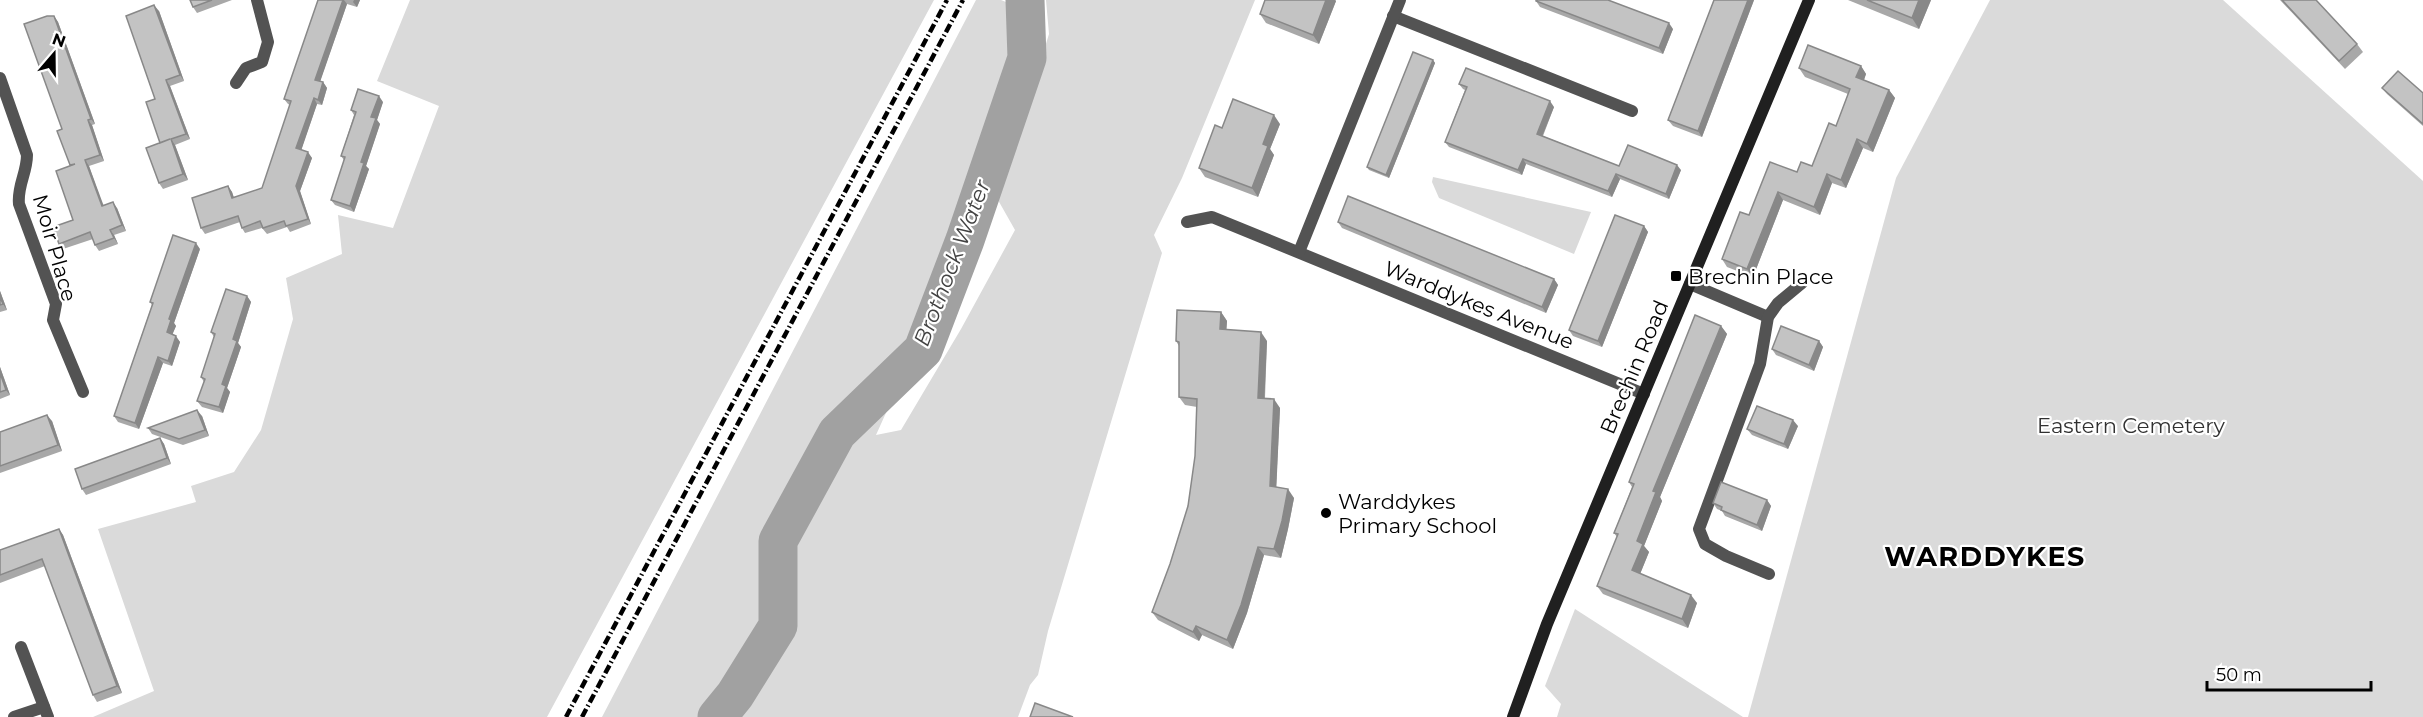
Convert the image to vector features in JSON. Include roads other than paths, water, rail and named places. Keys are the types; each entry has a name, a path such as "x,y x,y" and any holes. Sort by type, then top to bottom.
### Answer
{"street":[{"path":"236,83 246,68 262,62 268,42 257,0"},
{"path":"1299,252 1400,0"},
{"name":"Brechin Road","path":"1513,717 1547,624 1809,0"},
{"path":"1393,16 1632,111"},
{"name":"Moir Place","path":"0,78 27,155 27,165 18,191 19,204 56,304 53,320 83,392"},
{"name":"Warddykes Avenue","path":"1187,222 1212,217 1644,394"},
{"path":"1769,574 1704,544 1699,529 1760,364 1768,317 1778,303 1802,283"},
{"path":"1690,284 1768,317"},
{"path":"14,717 46,712 21,647"}],"waterway":[{"name":"Brothock Water","path":"717,717 735,695 778,626 778,541 837,433 923,350 965,240 1027,58 1025,0"}],"railway":[{"path":"566,717 947,0"},
{"path":"582,717 963,0"}],"place":[{"name":"Brechin Place","path":"1676,276"},
{"name":"Warddykes Primary School","path":"1326,513"}],"district":[{"name":"WARDDYKES","path":"1985,556"}],"park label":[{"name":"Eastern Cemetery","path":"2131,425"}]}
